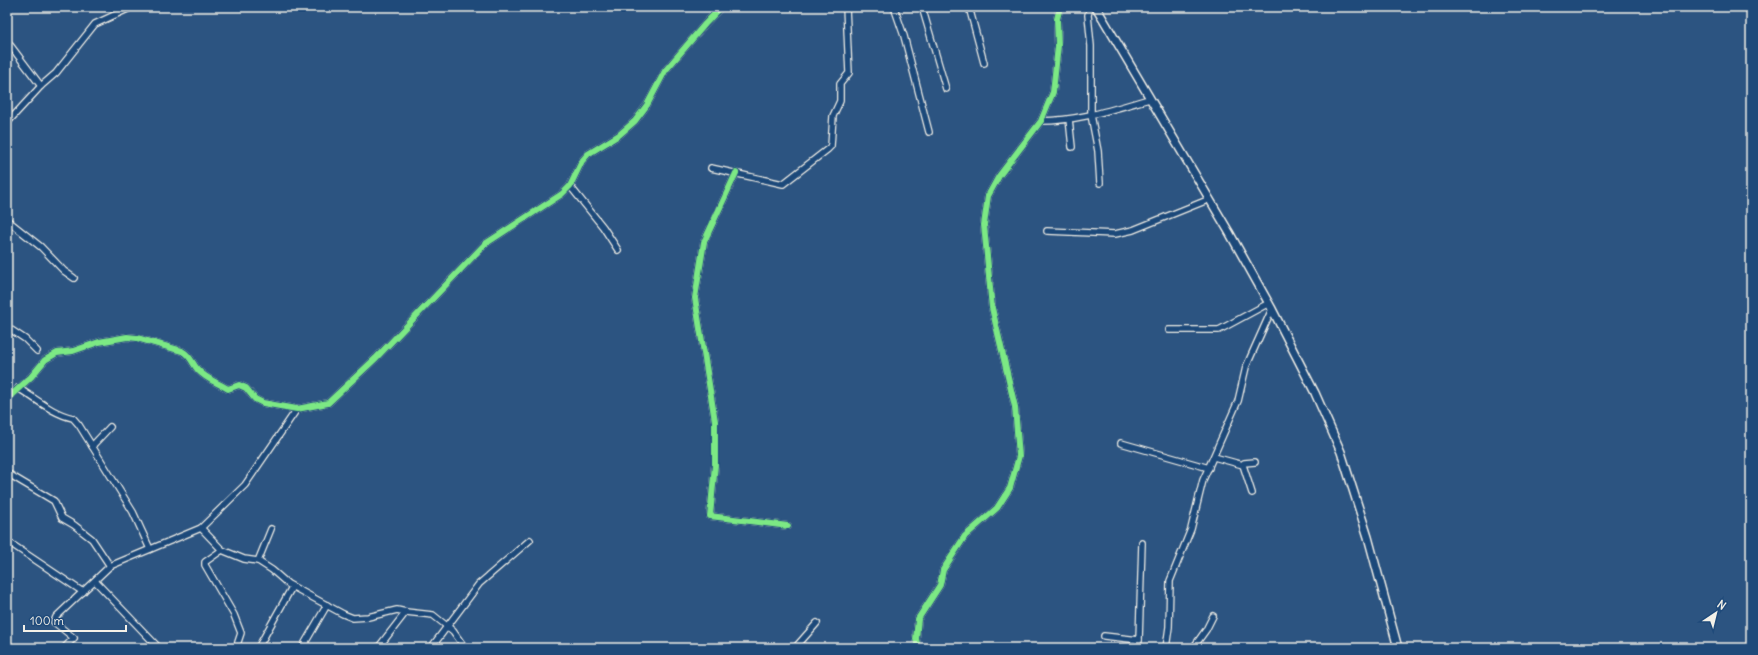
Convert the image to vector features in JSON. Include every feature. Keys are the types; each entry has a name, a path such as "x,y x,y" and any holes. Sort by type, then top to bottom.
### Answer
{"main road":[{"path":"1096,7 1149,99 1210,199 1270,306 1315,393 1341,452 1368,537 1398,648"}],"street":[{"path":"8,121 41,86 56,73 95,24 132,7"},
{"path":"7,399 31,377 45,360 57,353 73,351 99,342 127,337 137,338 189,354 197,369 205,376 228,389 239,385 246,388 255,399 263,403 297,409 328,403 376,358 485,244 557,198 570,186 582,161 588,154 619,135 635,121 647,105 665,71 721,7"},
{"path":"711,168 783,184 831,146 833,116 840,101 840,84 849,73 846,7"},
{"path":"894,7 904,36 929,132"},
{"path":"922,7 946,89"},
{"path":"969,7 984,63"},
{"path":"918,648 916,639 918,619 940,585 943,570 965,536 997,508 1010,488 1019,456 1015,407 992,308 984,225 988,196 998,176 1041,121 1053,92 1058,46 1057,18 1060,7"},
{"path":"1090,7 1088,15 1091,46 1091,115 1098,151 1100,183"},
{"path":"7,41 41,86"},
{"path":"1041,121 1069,119 1091,115 1149,99"},
{"path":"1069,119 1072,147"},
{"path":"736,173 704,242 694,298 714,421 715,465 710,516 788,526"},
{"path":"570,186 603,227 618,250"},
{"path":"1047,231 1115,234 1133,230 1210,199"},
{"path":"7,220 41,246 64,271 74,278"},
{"path":"1169,330 1219,330 1270,306"},
{"path":"1166,648 1169,627 1170,581 1191,529 1203,480 1238,401 1246,367 1270,306"},
{"path":"7,327 25,339 37,351"},
{"path":"18,388 63,416 73,418 133,512 150,549"},
{"path":"64,648 74,638 54,622 56,617 110,566 201,528 245,485 297,409"},
{"path":"92,446 110,427"},
{"path":"1121,443 1209,468"},
{"path":"1214,457 1243,465 1244,463 1255,462"},
{"path":"1243,465 1252,493"},
{"path":"7,473 54,501 62,518 92,539 110,566"},
{"path":"201,528 222,550 244,559 258,561 272,570 292,587 353,618 368,617 398,610 433,615 453,631 466,648"},
{"path":"258,561 271,529"},
{"path":"431,648 479,584 530,540"},
{"path":"7,541 82,592"},
{"path":"1137,648 1139,640 1142,543"},
{"path":"222,550 205,562 205,565 234,615 241,633 236,648"},
{"path":"95,581 159,648"},
{"path":"258,648 292,587"},
{"path":"302,648 327,605"},
{"path":"378,648 406,612"},
{"path":"1193,648 1206,630 1213,616"},
{"path":"795,648 817,623"},
{"path":"1104,636 1139,640"}],"cycle path":[{"path":"7,399 31,377 45,360 57,353 73,351 99,342 127,337 137,338 182,351 189,357 198,370 208,378 228,389 239,385 246,388 255,399 263,403 297,409 328,403 376,358 485,244 562,194 570,186 582,161 588,154 619,135 635,121 647,105 665,71 721,7"},
{"path":"918,648 916,639 918,619 940,585 943,570 965,536 997,508 1010,488 1019,456 1015,407 992,308 984,225 988,196 999,176 1041,121 1053,92 1058,46 1057,19 1060,7"},
{"path":"736,173 704,242 695,298 715,421 715,465 710,516 788,526"}]}
